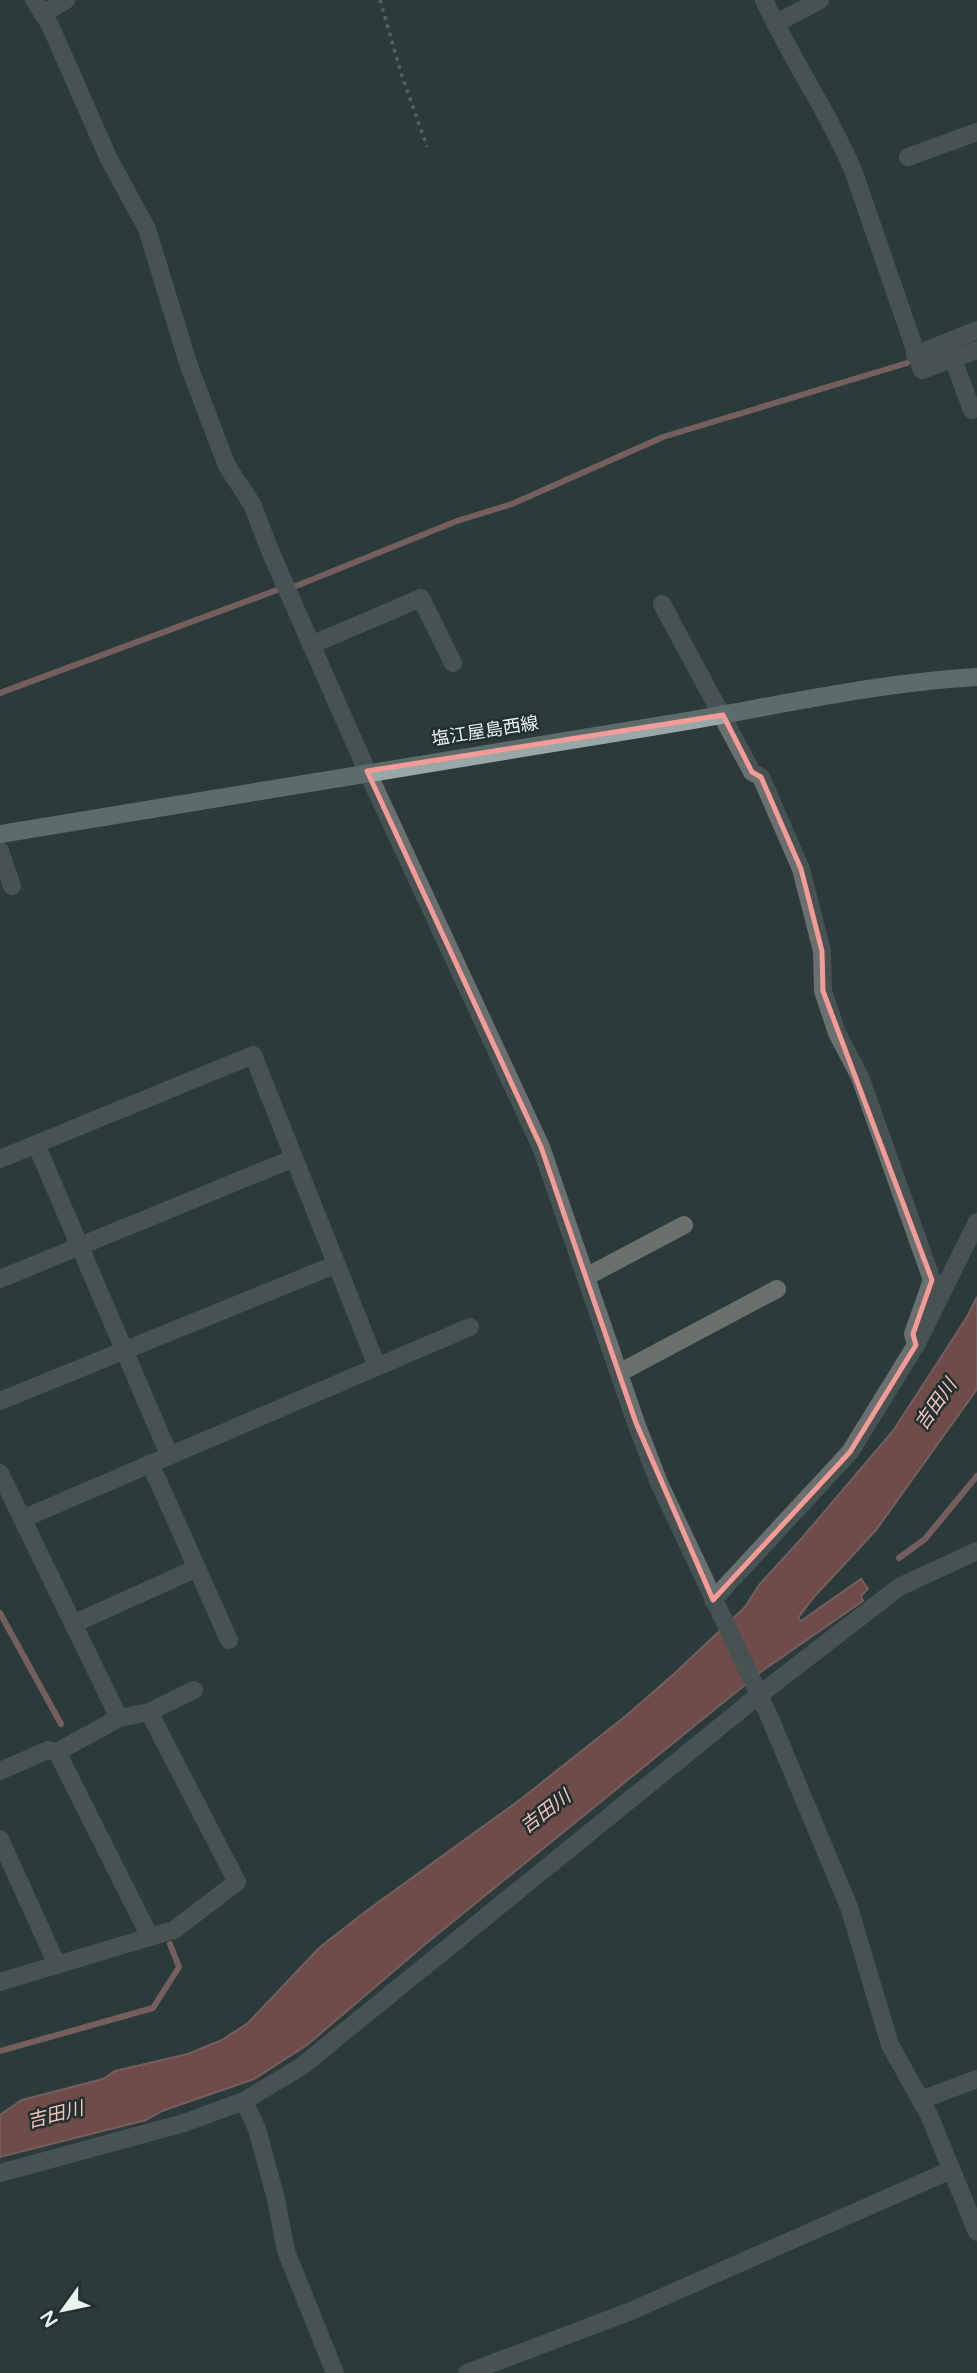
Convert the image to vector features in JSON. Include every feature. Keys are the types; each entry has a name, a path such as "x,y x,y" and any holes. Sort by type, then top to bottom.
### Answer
{"main road":[{"name":"塩江屋島西線","path":"0,834 872,688 943,678 977,677"}],"street":[{"path":"66,0 38,7 50,25 108,157 147,229 189,366 227,466 252,504 367,771 541,1147 659,1483 757,1690 849,1907 890,2045 929,2115 977,2232"},
{"path":"764,0 843,145 855,173 922,370 977,350"},
{"path":"775,24 820,0"},
{"path":"908,157 977,132"},
{"path":"915,355 977,330"},
{"path":"953,359 972,410"},
{"path":"312,645 421,598 453,663"},
{"path":"662,604 752,772 761,777 801,869 822,951 822,991 837,1033 860,1077 932,1280 913,1334 916,1345"},
{"path":"0,851 12,886"},
{"path":"0,1158 253,1055 377,1366"},
{"path":"36,1144 169,1455"},
{"path":"0,1279 294,1158"},
{"path":"717,1607 850,1452 916,1345 977,1222"},
{"path":"586,1277 684,1225"},
{"path":"0,1401 337,1264"},
{"path":"619,1373 777,1289"},
{"path":"22,1519 471,1327"},
{"path":"150,1463 229,1640"},
{"path":"0,1473 119,1718"},
{"path":"0,2173 184,2123 244,2101 302,2066 757,1690 899,1587 977,1552"},
{"path":"73,1624 197,1569"},
{"path":"0,1771 48,1750 57,1752 119,1718 149,1712 194,1690"},
{"path":"0,1982 174,1930 237,1881 149,1712"},
{"path":"57,1752 150,1937"},
{"path":"0,1839 57,1965"},
{"path":"921,2100 977,2079"},
{"path":"244,2101 257,2129 286,2251 335,2373"},
{"path":"467,2373 631,2311 951,2170"}],"path":[{"path":"380,0 401,73 427,146"}],"highlighted area":[{"path":"723,715 752,772 761,777 801,869 822,951 823,991 932,1280 913,1334 916,1345 850,1452 713,1600 636,1423 541,1147 367,771"}],"water":[{"name":"吉田川","path":"977,1297 977,1389 876,1530 798,1618 801,1621 861,1579 868,1589 861,1596 863,1601 762,1671 429,1941 307,2045 254,2079 162,2111 146,2120 0,2157 0,2115 22,2100 103,2079 115,2071 188,2054 222,2040 248,2023 320,1947 521,1799 674,1674 745,1607 759,1585 893,1431 967,1317"}],"waterway":[{"path":"0,693 277,590 296,586 457,521 512,504 663,437 907,363"},
{"path":"899,1558 925,1539 977,1476"},
{"path":"0,1613 61,1724"},
{"path":"0,2051 153,2008 179,1967 170,1944"}]}
